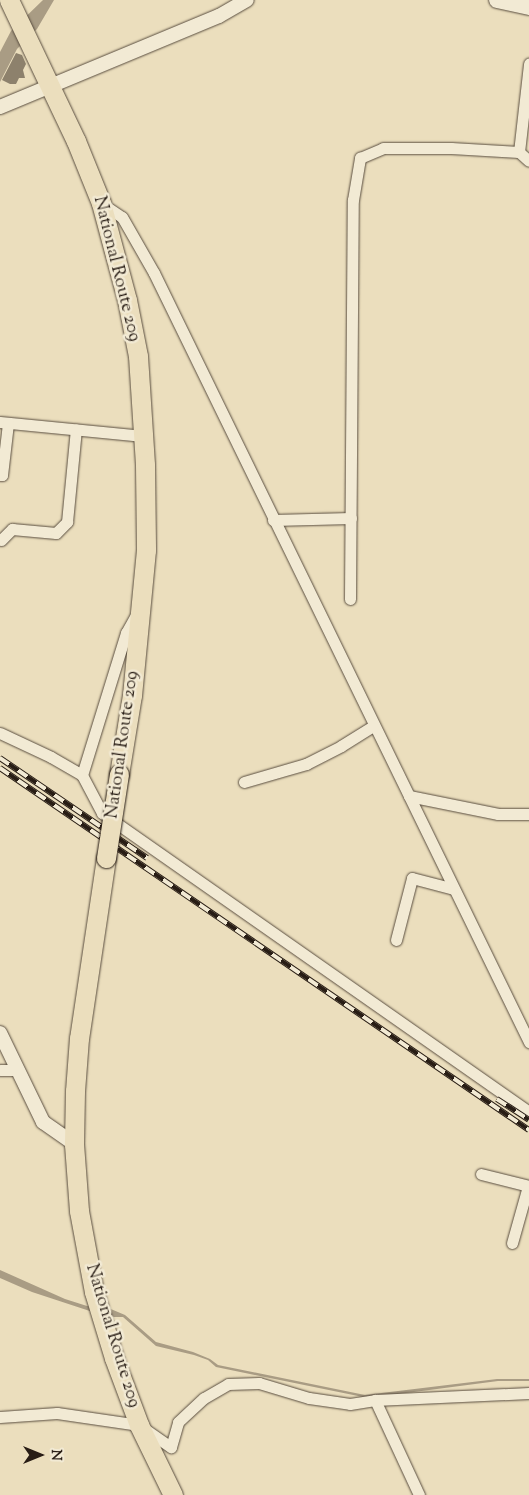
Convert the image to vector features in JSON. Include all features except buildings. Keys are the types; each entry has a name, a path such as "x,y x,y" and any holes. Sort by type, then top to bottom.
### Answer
{"highway":[{"name":"National Route 209","path":"9,0 76,141 101,203 129,309 138,356 143,436 146,550 132,695 79,1038 74,1144 79,1211 94,1292 114,1358 139,1425 173,1495"}],"main road":[{"path":"497,0 529,7"}],"street":[{"path":"0,107 218,16 248,0"},
{"path":"520,152 529,64"},
{"path":"350,599 353,200 360,158 383,148 451,148 520,152 529,161"},
{"path":"101,203 122,217 154,273 529,1042"},
{"path":"0,475 2,476 4,422 143,436"},
{"path":"1,540 12,529 56,534 67,522 76,429"},
{"path":"273,520 351,518"},
{"path":"82,775 126,633 140,607"},
{"path":"244,782 306,764 341,746 374,725"},
{"path":"0,733 51,757 82,775 102,813 529,1112"},
{"path":"409,796 498,814 529,814"},
{"path":"396,940 412,878 454,888"},
{"path":"0,1034 43,1122 74,1144"},
{"path":"0,1070 18,1070"},
{"path":"481,1174 529,1186 512,1243"},
{"path":"0,1417 57,1413 139,1425 170,1447 178,1422 204,1398 228,1384 242,1382 277,1386 309,1398 350,1404 375,1400 529,1393"},
{"path":"375,1400 419,1495"}],"shaded area":[{"path":"43,0 54,0 37,29 17,49 0,82 0,52 11,31"},
{"path":"0,1270 65,1299 87,1306 106,1307 125,1315 156,1342 193,1352 210,1359 218,1365 365,1395 497,1379 529,1379 529,1381 498,1381 368,1398 216,1367 208,1360 194,1355 156,1346 123,1317 108,1317 32,1292 0,1278"}],"railway":[{"path":"0,758 147,858"},
{"path":"0,768 529,1130"},
{"path":"497,1099 529,1120"}]}
